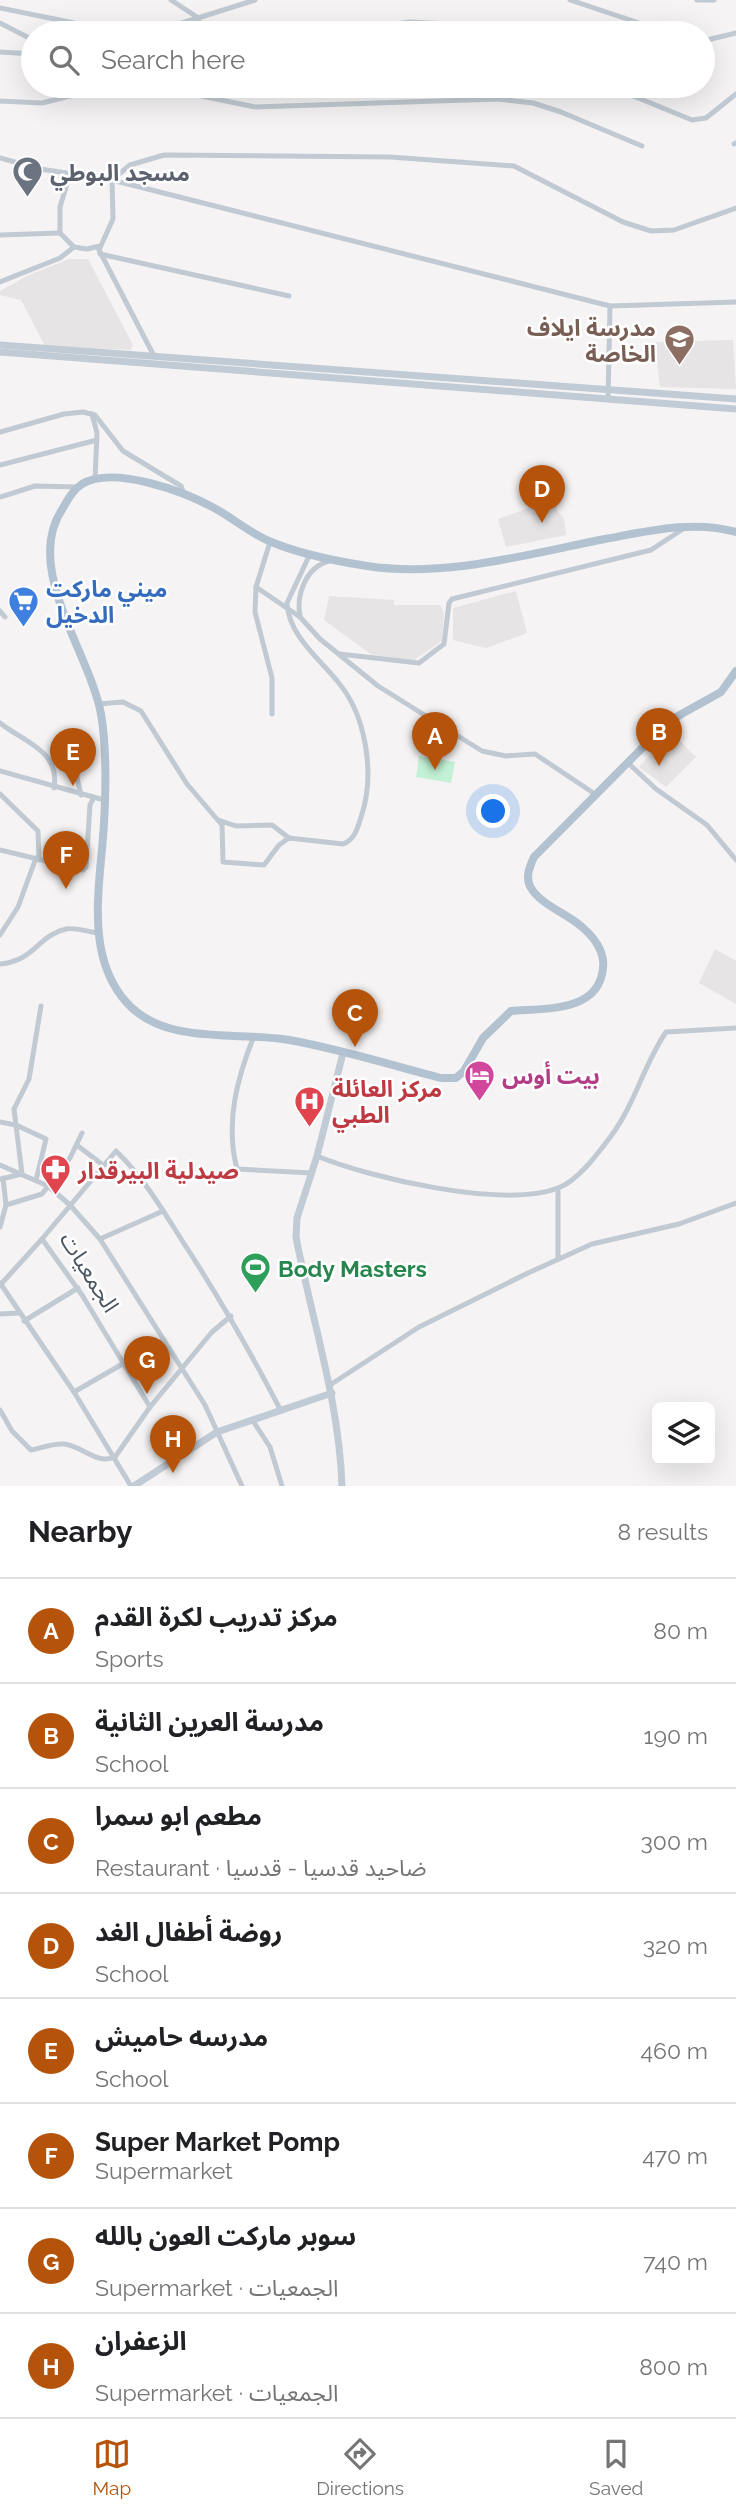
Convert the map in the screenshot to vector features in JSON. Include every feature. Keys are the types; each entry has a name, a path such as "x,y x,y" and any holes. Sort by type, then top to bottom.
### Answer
{"main road":[{"path":"736,532 715,526 688,526 428,571 364,565 270,542 184,494 126,478 95,479 77,487 52,526 49,548 60,598 98,704 104,756 98,933 104,965 114,986 138,1014 177,1031 254,1036 343,1053 440,1078 456,1078 464,1071 483,1038 511,1011 561,1007 590,995 603,974 602,953 582,927 531,889 527,878 534,858 626,762 682,711 721,692 736,671"}],"street":[{"path":"171,0 197,17 199,21"},
{"path":"185,21 255,0"},
{"path":"570,0 633,21"},
{"path":"697,0 715,0"},
{"path":"0,8 64,21"},
{"path":"0,23 21,34"},
{"path":"715,38 736,33"},
{"path":"0,52 21,53"},
{"path":"638,98 692,120 706,118 736,94"},
{"path":"0,101 42,103 62,98"},
{"path":"211,98 255,107 498,99 533,103 642,145"},
{"path":"112,180 130,165 174,155 390,157 514,166 623,222 651,231 674,230 736,208"},
{"path":"0,158 70,174 112,180 610,306 736,302"},
{"path":"70,174 60,207 60,233 74,247"},
{"path":"112,180 114,214 100,246 100,254 154,360"},
{"path":"0,235 60,233"},
{"path":"0,282 60,257 74,247 100,246"},
{"path":"100,254 289,296"},
{"path":"608,395 610,306"},
{"path":"0,345 154,360 608,395 736,409"},
{"path":"0,352 154,360"},
{"path":"608,395 736,399"},
{"path":"0,432 64,414 92,414 100,417 114,443 123,451 181,486 184,494"},
{"path":"92,414 97,440 95,479"},
{"path":"0,465 97,440"},
{"path":"0,497 35,486 77,487"},
{"path":"339,654 419,663 444,644 449,603 452,599 651,550 688,526"},
{"path":"270,542 256,587 257,623 272,678 272,714"},
{"path":"218,820 236,827 272,825 289,838 343,844 349,842 365,804 367,760 352,703 294,630 287,611 287,603 311,554"},
{"path":"300,617 298,605 306,579 322,563 335,559"},
{"path":"256,587 287,611 300,617 378,686 482,751 506,756 535,754 595,794"},
{"path":"0,611 5,617"},
{"path":"98,704 123,702 141,711 187,784 218,820 223,830 222,862 264,865 279,845 289,838"},
{"path":"0,723 51,759 55,770 54,788"},
{"path":"69,743 81,795"},
{"path":"626,762 656,789 707,825 736,860"},
{"path":"0,771 104,800"},
{"path":"0,794 38,831 38,859 18,906 0,935"},
{"path":"0,850 79,870 86,867 90,805 93,799"},
{"path":"0,964 25,958 57,932 70,928 98,933"},
{"path":"0,1227 6,1205 1,1179 22,1174 14,1109 29,1079 41,1006"},
{"path":"317,1156 418,1184 467,1191 523,1195 558,1188 577,1174 611,1136 666,1032 736,1028"},
{"path":"254,1036 235,1091 232,1130 237,1168 312,1173"},
{"path":"342,1486 341,1451 331,1389 296,1237 298,1218 343,1053"},
{"path":"0,1122 16,1125 47,1139 36,1180"},
{"path":"6,1205 41,1194 78,1146 82,1133"},
{"path":"78,1146 103,1166"},
{"path":"71,1205 116,1151 144,1180 230,1316 281,1411"},
{"name":"الجمعيات","path":"0,1165 48,1186 71,1205 100,1239 182,1369 243,1486"},
{"path":"558,1188 558,1259"},
{"path":"42,1239 1,1283 74,1392 132,1486 217,1432 281,1411 331,1389 419,1327 558,1259 592,1244 679,1224 736,1203"},
{"name":"الجمعيات","path":"71,1205 42,1239 78,1288 150,1407"},
{"name":"الجمعيات","path":"100,1239 163,1211"},
{"path":"24,1321 78,1288"},
{"path":"0,1314 19,1313"},
{"path":"0,1410 12,1431 31,1450 65,1444 88,1451 98,1460 115,1457 150,1407 212,1332 230,1316"},
{"path":"74,1392 164,1340"},
{"path":"253,1421 270,1447 282,1486"},
{"path":"232,1486 243,1486"}],"shaded area":[{"path":"69,259 88,259 133,345 131,350 45,346 21,300 0,295 0,291 29,275"},
{"path":"733,340 736,389 660,387 655,342"},
{"path":"556,498 557,511 564,518 566,535 506,547 498,519"},
{"path":"516,591 527,633 486,648 453,640 453,608"},
{"path":"329,596 394,600 394,605 440,605 444,613 442,641 414,660 372,655 324,620"},
{"path":"671,732 696,757 666,787 639,767"},
{"path":"715,949 736,961 736,1004 699,983"}],"green space":[{"path":"419,756 455,762 451,783 416,777"}],"place":[{"name":"مسجد البوطي","path":"27,199"},
{"name":"مدرسة ايلاف الخاصة","path":"679,367"},
{"name":"روضة أطفال الغد","path":"542,523"},
{"name":"ميني ماركت الدخيل","path":"23,628"},
{"name":"مدرسة العرين الثانية","path":"659,766"},
{"name":"مركز تدريب لكرة القدم","path":"435,770"},
{"name":"مدرسه حاميش","path":"73,786"},
{"name":"Super Market Pomp","path":"66,889"},
{"name":"مطعم ابو سمرا","path":"355,1047"},
{"name":"بيت أوس","path":"479,1102"},
{"name":"مركز العائلة الطبي","path":"309,1128"},
{"name":"صيدلية البيرقدار","path":"55,1197"},
{"name":"Body Masters","path":"255,1295"},
{"name":"سوبر ماركت العون بالله","path":"147,1394"},
{"name":"الزعفران","path":"173,1473"}]}
